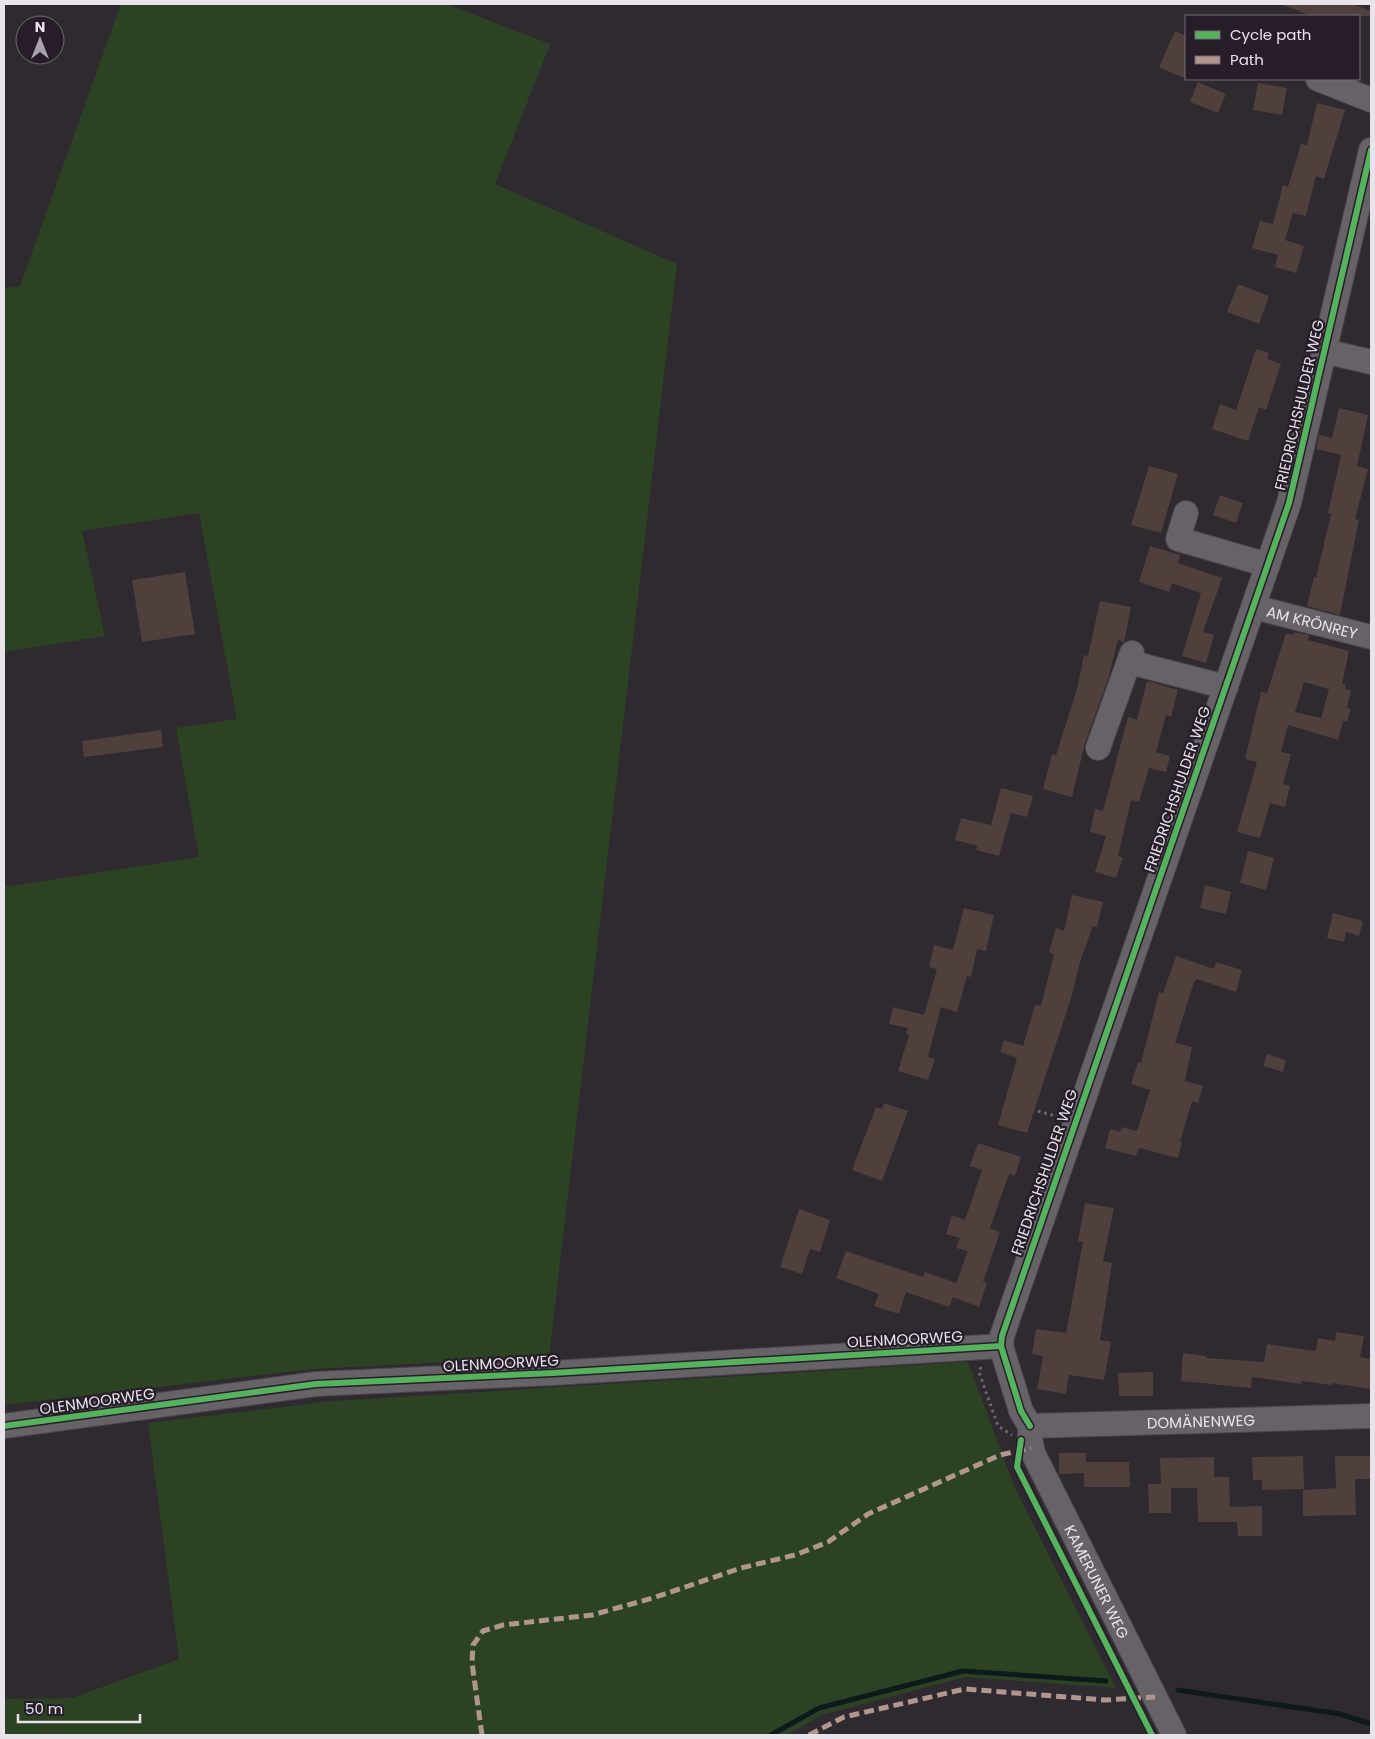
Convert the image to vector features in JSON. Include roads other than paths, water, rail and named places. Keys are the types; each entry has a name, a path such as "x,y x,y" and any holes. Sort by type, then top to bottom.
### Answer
{"street":[{"path":"1321,80 1371,100"},
{"name":"FRIEDRICHSHULDER WEG","path":"992,1352 1002,1336 1289,503 1371,150"},
{"path":"1324,351 1371,362"},
{"path":"1186,513 1178,539 1268,565"},
{"name":"AM KRÖNREY","path":"1254,607 1371,637"},
{"path":"1098,748 1130,657 1226,687"},
{"path":"992,1352 1021,1411 1022,1431"},
{"name":"OLENMOORWEG","path":"4,1426 316,1384 992,1352"},
{"name":"DOMÄNENWEG","path":"1022,1431 1371,1416"},
{"name":"KAMERUNER WEG","path":"1022,1431 1030,1438 1033,1453 1174,1735"}],"waterway":[{"path":"771,1735 819,1708 963,1671 1106,1681"},
{"path":"1178,1690 1340,1714 1371,1724"}]}
